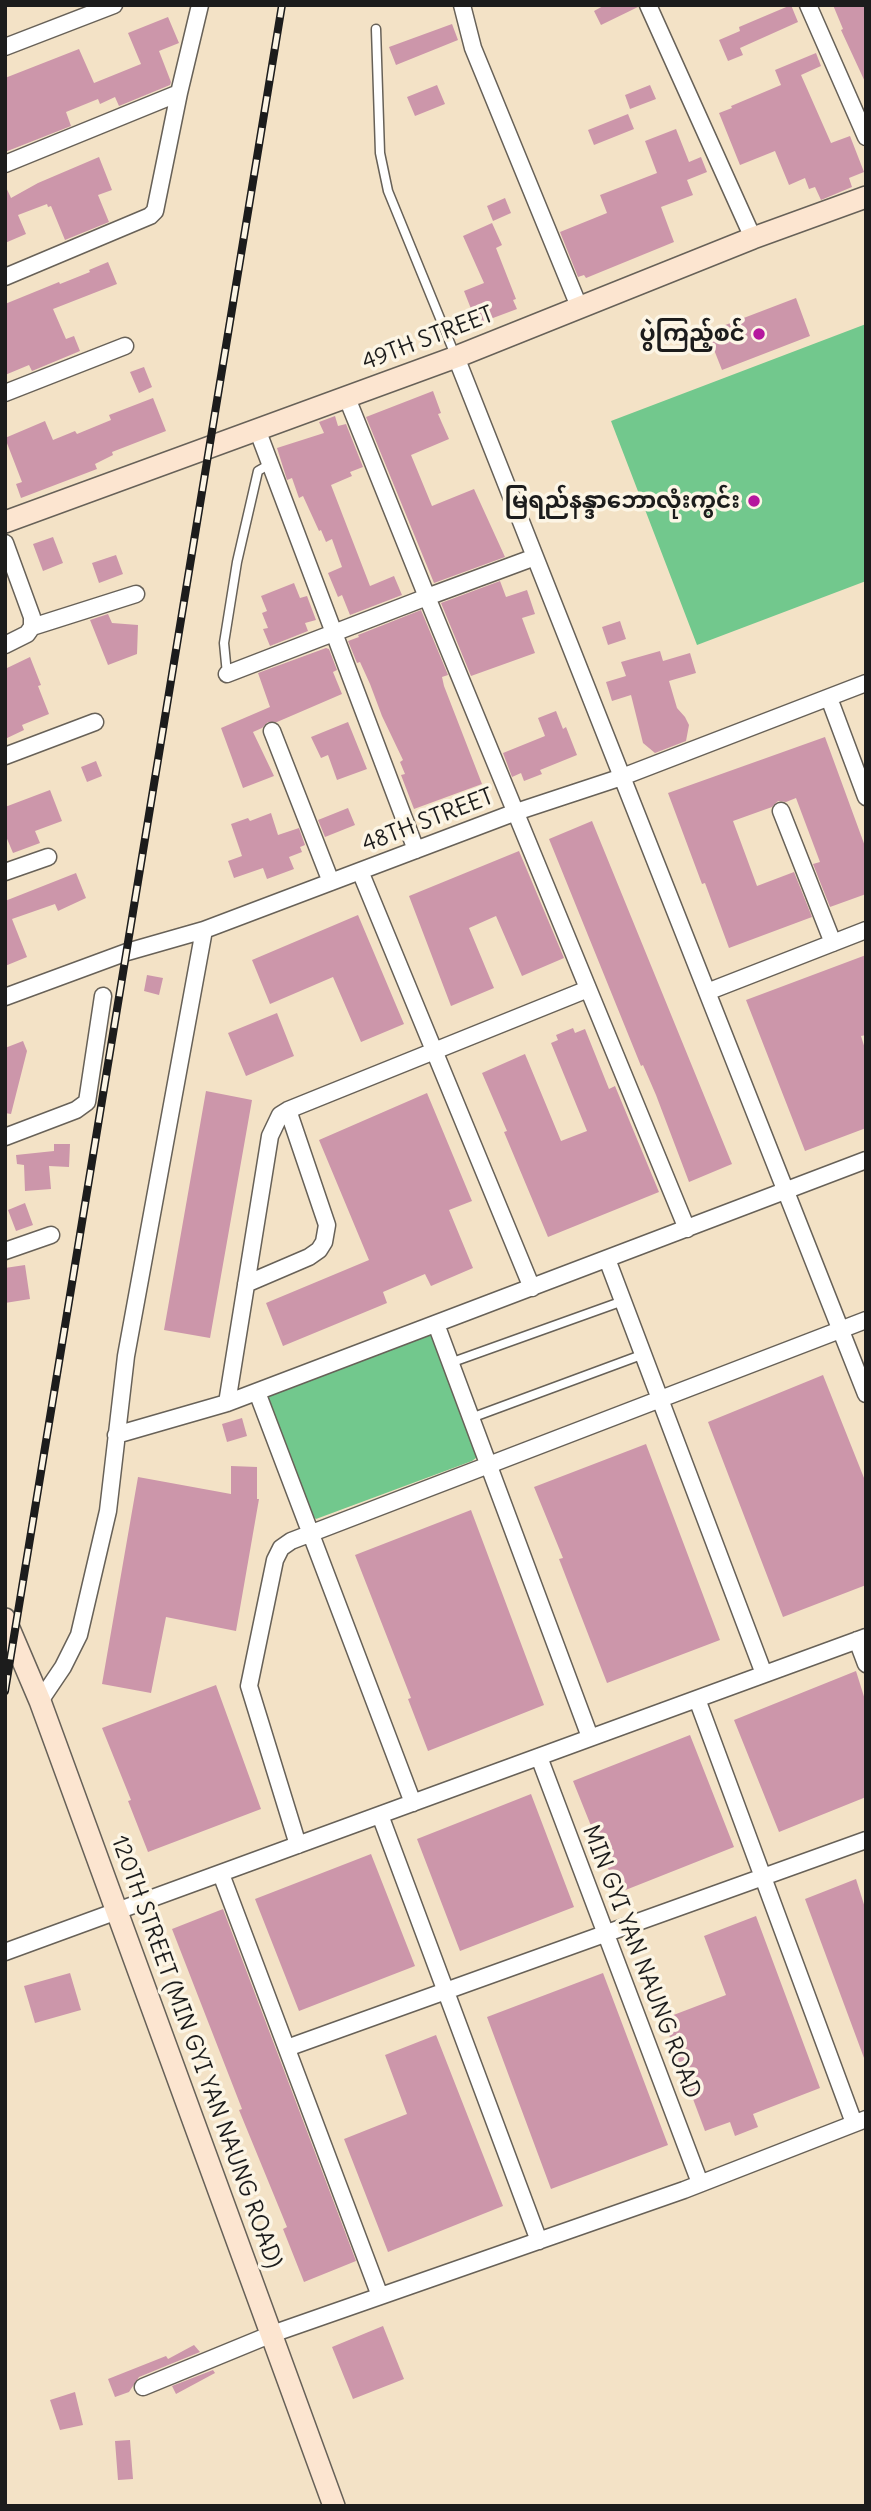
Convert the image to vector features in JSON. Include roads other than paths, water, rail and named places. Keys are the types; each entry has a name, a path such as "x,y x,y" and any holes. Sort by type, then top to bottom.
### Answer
{"street":[{"path":"5,47 114,5"},
{"path":"5,277 156,211 179,93 200,5"},
{"path":"463,5 473,48 580,309"},
{"path":"648,5 754,238"},
{"path":"808,5 866,137"},
{"path":"5,164 179,93"},
{"name":"49TH STREET","path":"5,522 456,357 754,238 866,197"},
{"path":"5,393 125,346"},
{"path":"456,357 866,1394"},
{"path":"347,398 687,1229"},
{"path":"257,429 416,850"},
{"path":"5,543 32,617 32,627 27,634 5,645"},
{"path":"227,674 535,557"},
{"path":"32,627 136,594"},
{"name":"48TH STREET","path":"5,997 127,952 204,930 516,812 622,777 866,683"},
{"path":"829,698 866,797"},
{"path":"5,756 95,722"},
{"path":"272,731 331,882"},
{"path":"781,811 833,943"},
{"path":"5,872 48,857"},
{"path":"360,871 532,1288"},
{"path":"40,1701 63,1667 79,1636 108,1511 130,1333 204,930"},
{"path":"707,992 866,930"},
{"path":"227,1403 270,1136 280,1115 588,989"},
{"path":"5,1138 76,1110 88,1102 103,996"},
{"path":"246,1284 309,1257 319,1250 324,1242 327,1225 288,1110"},
{"path":"116,1435 227,1403 866,1160"},
{"path":"5,1251 51,1235"},
{"path":"607,1259 764,1674"},
{"path":"298,1845 251,1698 249,1678 275,1560 281,1548 291,1541 866,1320"},
{"path":"436,1324 590,1737"},
{"path":"257,1392 412,1803"},
{"name":"120TH STREET (MIN GYI YAN NAUNG ROAD)","path":"5,1619 40,1701 334,2506"},
{"path":"5,1952 861,1639 866,1664"},
{"path":"144,2387 272,2334 700,2183 860,2121 697,1699"},
{"name":"MIN GYI YAN NAUNG ROAD","path":"539,1757 700,2183"},
{"path":"380,1815 539,2241"},
{"path":"287,2048 866,1840"},
{"path":"221,1874 380,2297"}],"lane":[{"path":"376,29 380,153 388,191 456,357"},
{"path":"227,674 224,643 237,562 254,481 258,471 270,464"},
{"path":"450,1363 623,1301"},
{"path":"471,1418 644,1354"}],"railway":[{"path":"5,1691 282,5"}],"place":[{"name":"ပွဲကြည့်စင်","path":"759,334"},
{"name":"မြရည်နန္ဒာဘောလုံးကွင်း","path":"754,501"}]}
